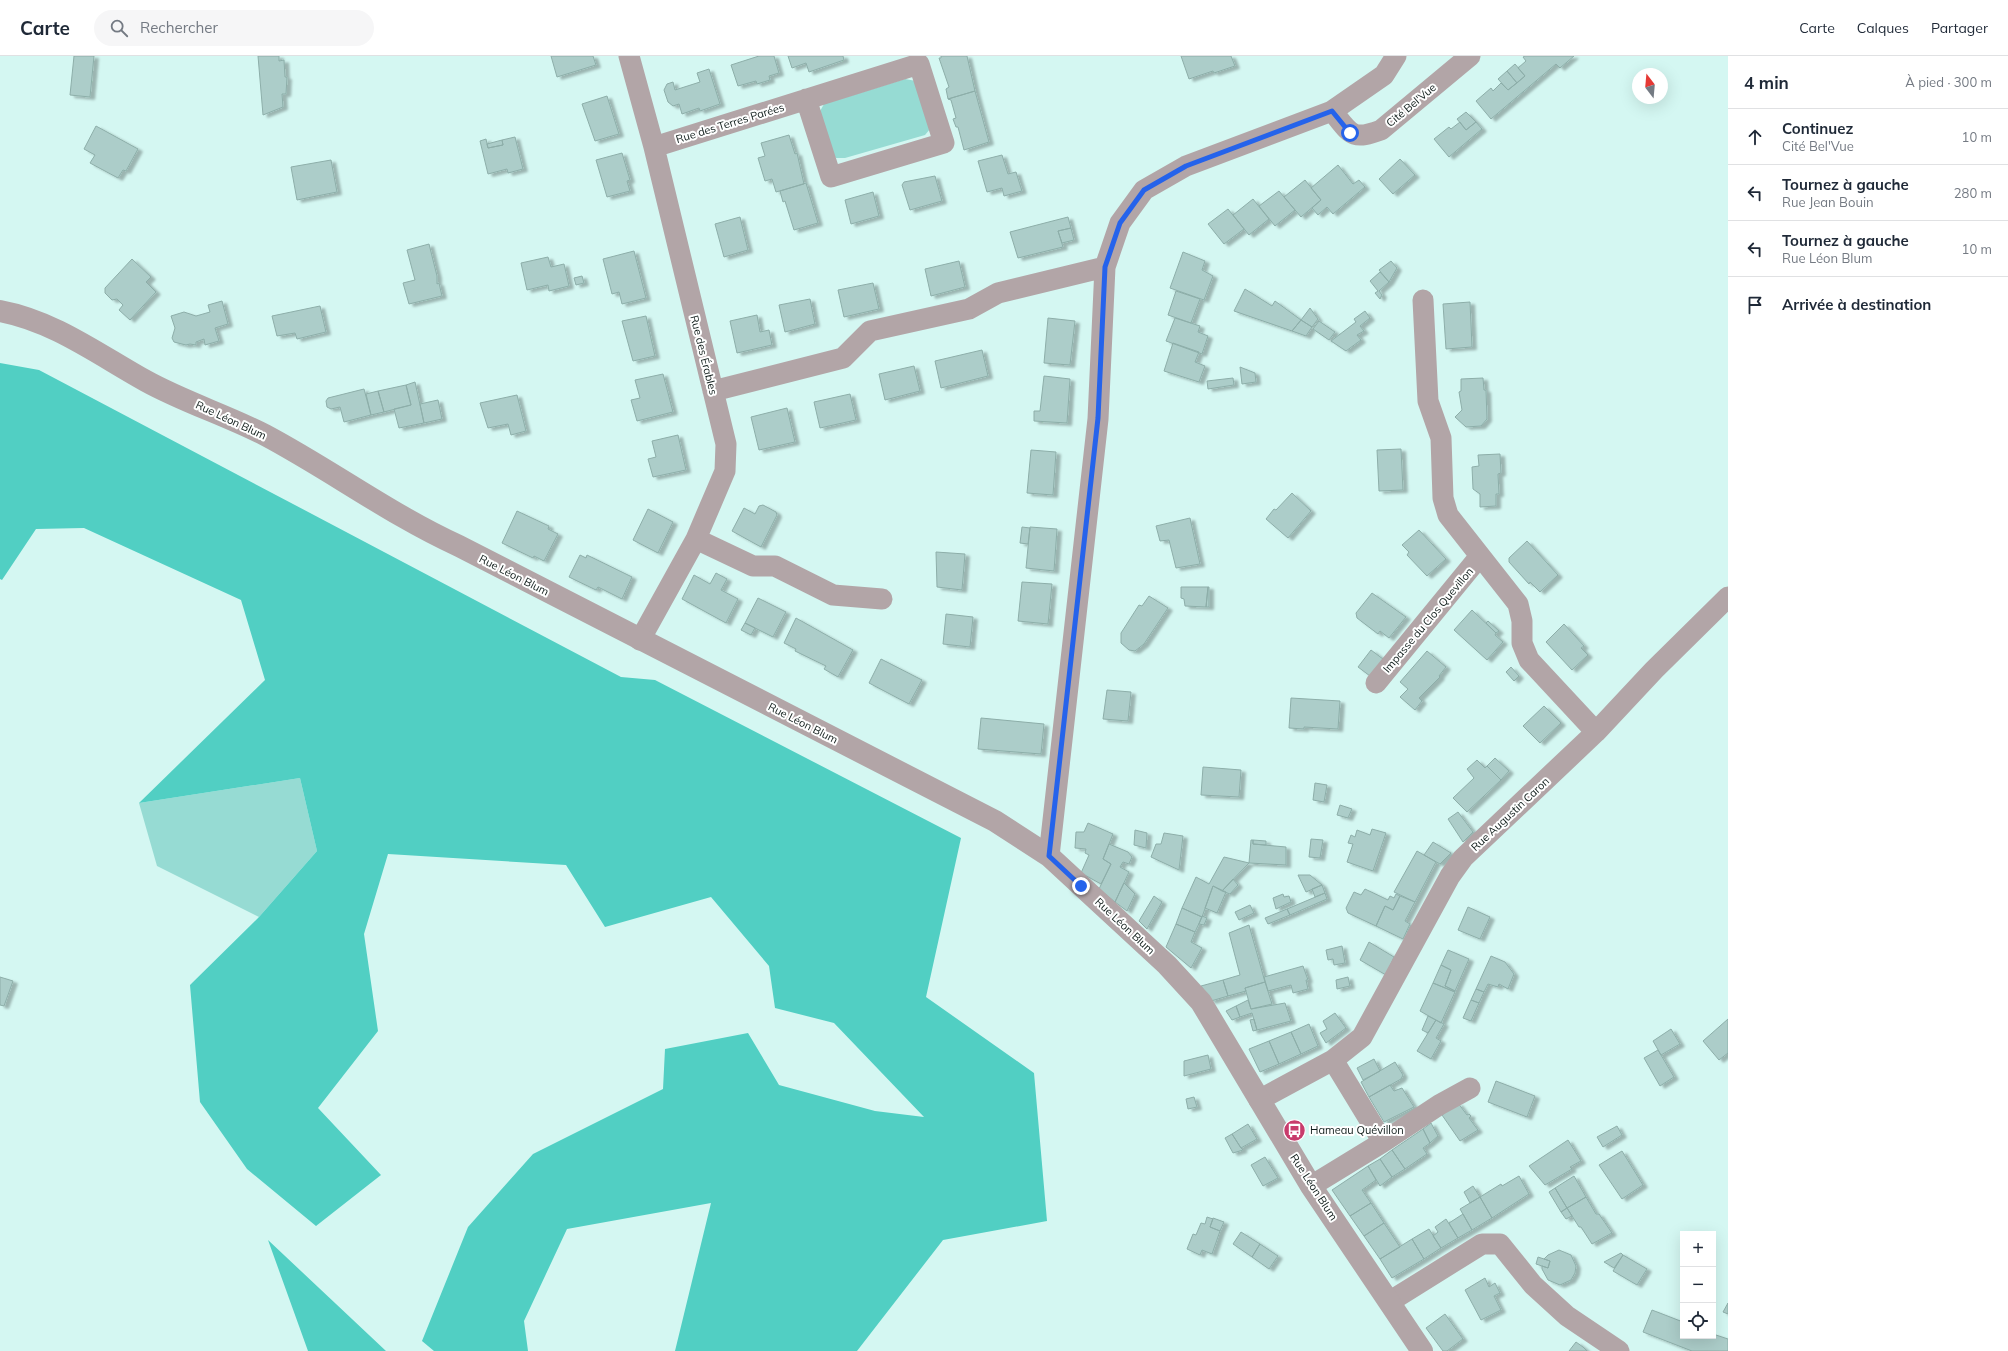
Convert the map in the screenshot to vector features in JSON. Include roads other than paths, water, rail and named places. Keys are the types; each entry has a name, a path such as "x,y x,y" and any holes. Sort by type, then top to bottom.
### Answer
{"street":[{"name":"Rue des Érables","path":"629,56 654,147 726,444 725,471 696,539 640,640"},
{"path":"1049,856 1098,418 1105,267 1120,223 1144,190 1186,166 1332,111 1384,75 1396,56"},
{"name":"Cité Bel'Vue","path":"1332,111 1350,133 1364,136 1381,130 1470,56"},
{"name":"Rue des Terres Parées","path":"654,147 806,99 919,64 944,143 831,177 806,99"},
{"path":"713,391 843,358 870,331 969,309 998,293 1105,267"},
{"path":"1423,300 1428,401 1441,438 1443,498 1448,516 1518,604 1522,621 1522,643 1529,660 1596,732"},
{"name":"Rue Léon Blum","path":"0,311 34,319 53,328 148,382 264,435 425,531 459,546 995,821 1049,856 1167,965 1200,1002 1311,1186 1422,1351"},
{"path":"696,539 753,566 775,566 833,594 882,599"},
{"name":"Impasse du Clos Quevillon","path":"1376,683 1480,556"},
{"name":"Rue Augustin Caron","path":"1259,1100 1333,1060 1362,1037 1450,876 1463,858 1596,732 1654,670 1728,597"},
{"path":"1333,1060 1383,1142"},
{"path":"1311,1186 1383,1142 1439,1105 1470,1088"},
{"path":"1389,1302 1482,1244 1500,1244 1533,1285 1562,1311 1619,1351"}],"place":[{"name":"Hameau Quévillon","path":"1294,1130"}]}
